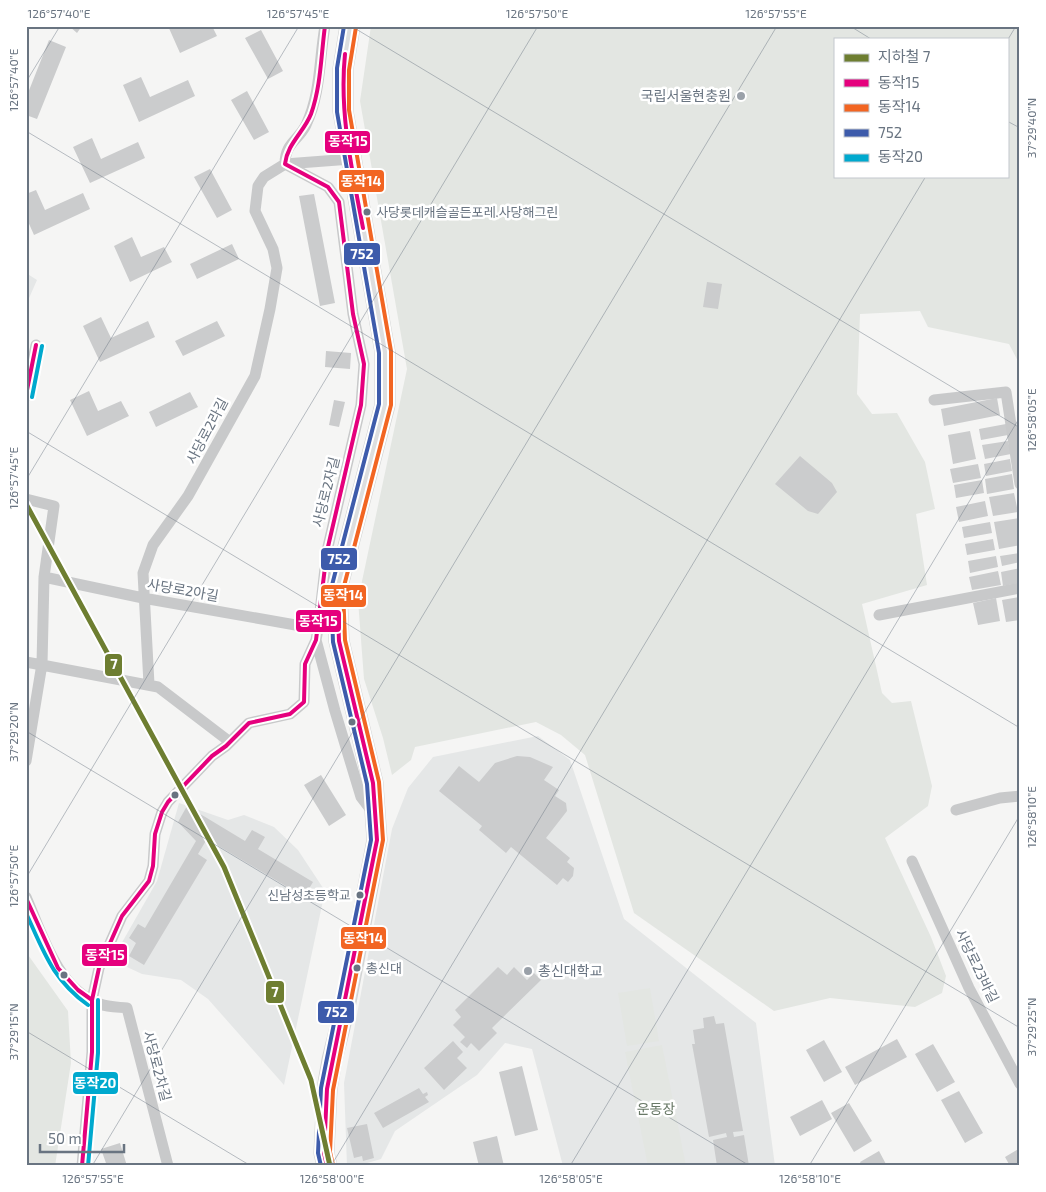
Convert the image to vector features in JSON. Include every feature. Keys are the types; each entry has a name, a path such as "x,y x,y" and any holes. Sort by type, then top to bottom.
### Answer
{"main road":[{"path":"327,1166 324,1153 328,1089 377,840 372,774 339,632 337,589 385,405 387,382 385,352 343,111 343,69 350,26"}],"street":[{"path":"324,26 316,102 305,127 287,148 285,164 351,159"},
{"name":"사당로2라길","path":"149,684 143,573 153,545 188,496 255,376 277,268 273,249 255,211 254,201 258,186 264,177 285,164"},
{"name":"사당로2자길","path":"82,1166 92,1052 92,1000 99,968 122,916 149,881 153,866 154,834 162,812 168,802 212,756 230,742 249,723 290,714 304,702 305,664 317,635 327,551 361,405 364,364 353,314 339,202 328,187 285,164"},
{"path":"26,396 36,345"},
{"path":"934,400 1006,392 1020,484"},
{"path":"26,499 54,506 44,577 42,664 26,761"},
{"name":"사당로2아길","path":"44,577 317,635"},
{"path":"879,615 1020,588"},
{"path":"317,635 335,711 361,797 376,816"},
{"path":"26,662 42,664 89,676 149,684 158,687 230,742"},
{"path":"956,810 1000,798 1020,796"},
{"name":"사당로23바길","path":"912,860 969,988 1020,1084"},
{"path":"26,897 58,968 78,990 92,1000"},
{"name":"사당로2차길","path":"92,1000 101,1004 127,1008 168,1166"}],"shaded area":[{"path":"26,273 37,280 26,305"},
{"name":"총신대학교","path":"538,736 570,760 624,919 756,1023 775,1166 563,1166 532,1049 505,1043 477,1075 395,1131 381,1159 357,1166 347,1166 344,1083 392,829 408,788 433,757"},
{"path":"179,803 228,820 244,815 274,827 298,850 325,891 284,1085 208,999 181,980 142,974 112,960 157,881"}],"green space":[{"path":"371,26 1020,26 1020,365 1009,344 928,327 920,311 860,314 857,394 872,414 897,413 925,462 935,509 916,514 927,585 862,604 882,693 892,703 911,701 932,786 928,806 885,838 931,937 946,976 942,993 915,1007 830,998 774,1011 634,913 585,755 561,735 536,722 415,747 411,760 392,775 383,738 364,679 358,600 407,369 360,101"},
{"path":"26,952 68,1011 71,1063 55,1166 26,1166"},
{"path":"650,988 659,1041 627,1046 618,993"},
{"name":"운동장","path":"662,1045 686,1166 648,1166 625,1052"}],"building":[{"path":"69,26 82,26 77,33"},
{"path":"168,26 191,28 212,26 217,36 180,53"},
{"path":"261,30 283,71 268,79 245,38"},
{"path":"49,40 66,47 37,119 26,115 26,98"},
{"path":"141,77 150,97 188,80 195,96 139,122 123,85"},
{"path":"247,91 269,132 254,140 231,100"},
{"path":"92,138 101,159 138,142 145,158 90,183 73,147"},
{"path":"210,169 232,210 217,218 194,177"},
{"path":"36,190 45,210 83,193 90,209 34,235 26,217 26,194"},
{"path":"314,194 335,303 320,306 299,196"},
{"path":"132,237 141,257 164,247 172,262 130,282 114,246"},
{"path":"232,244 239,259 197,279 190,264"},
{"path":"707,282 722,284 718,309 703,307"},
{"path":"101,317 111,338 148,321 155,337 100,362 83,326"},
{"path":"217,321 225,336 183,356 175,341"},
{"path":"326,351 351,353 350,369 325,367"},
{"path":"89,391 98,411 121,401 129,416 87,436 70,400"},
{"path":"190,392 198,407 156,427 149,412"},
{"path":"997,398 1000,415 944,426 941,409"},
{"path":"334,400 345,402 339,427 329,425"},
{"path":"1006,424 1008,435 981,440 979,429"},
{"path":"970,431 976,459 953,464 948,435"},
{"path":"1008,441 1011,454 985,459 982,445"},
{"path":"800,456 832,483 837,492 818,514 808,511 775,484"},
{"path":"1010,459 1012,471 986,476 984,464"},
{"path":"978,464 981,478 953,483 950,469"},
{"path":"1012,474 1014,489 987,494 985,479"},
{"path":"982,480 984,493 956,498 954,485"},
{"path":"1014,493 1018,512 993,516 989,497"},
{"path":"985,501 988,516 959,522 956,507"},
{"path":"1020,518 1020,545 999,549 994,522"},
{"path":"990,522 992,533 964,538 962,527"},
{"path":"993,539 995,550 967,555 965,544"},
{"path":"1020,553 1020,562 1002,566 1000,556"},
{"path":"996,556 998,567 970,573 968,561"},
{"path":"1020,568 1020,583 1003,586 1001,572"},
{"path":"998,571 1001,585 972,590 969,577"},
{"path":"1020,597 1020,620 1006,622 1002,600"},
{"path":"996,598 1000,621 978,625 973,603"},
{"path":"517,756 530,757 553,767 544,780 559,790 555,796 566,803 567,811 546,838 570,858 567,862 574,868 573,876 568,882 563,878 557,885 511,847 506,853 479,830 482,826 439,791 459,766 479,782 495,763"},
{"path":"321,775 346,815 329,826 304,785"},
{"path":"187,806 245,841 252,830 265,837 258,849 313,882 304,897 207,839 198,854 207,860 144,965 129,956 136,943 129,938 138,924 145,928 196,841 178,822"},
{"path":"498,967 507,975 514,967 527,980 534,973 541,980 492,1028 497,1033 479,1051 471,1043 467,1048 460,1042 465,1037 453,1025 461,1017 455,1010"},
{"path":"714,1016 716,1024 724,1023 743,1131 733,1132 734,1137 744,1135 749,1166 717,1166 713,1140 727,1137 726,1133 709,1137 692,1044 695,1044 693,1030 704,1028 703,1018"},
{"path":"897,1039 907,1057 855,1085 845,1067"},
{"path":"824,1040 842,1072 824,1082 806,1050"},
{"path":"453,1041 463,1052 457,1058 467,1068 444,1090 424,1068"},
{"path":"933,1044 955,1082 937,1092 915,1054"},
{"path":"522,1066 538,1130 515,1136 499,1072"},
{"path":"419,1088 423,1094 427,1092 428,1095 425,1097 429,1102 383,1128 374,1113"},
{"path":"959,1091 983,1133 965,1143 941,1100"},
{"path":"822,1100 832,1119 800,1136 790,1117"},
{"path":"849,1103 872,1141 854,1152 831,1113"},
{"path":"367,1124 374,1158 363,1161 362,1156 354,1158 347,1128"},
{"path":"497,1136 504,1166 479,1166 473,1142"},
{"path":"120,1143 127,1166 107,1166 101,1149"},
{"path":"1020,1148 1020,1166 1010,1166 1005,1157"},
{"path":"879,1151 887,1166 862,1166 860,1162"}],"metro line":[{"name":"7","path":"26,504 224,867 311,1080 330,1166"}],"transit line":[{"name":"동작15","path":"82,1166 92,1052 92,1000 99,968 122,916 149,881 153,866 155,834 162,812 168,802 212,756 226,746 249,723 290,714 304,702 305,664 316,640 327,551 361,405 364,364 353,314 339,202 328,187 285,164 292,144 311,114 319,81 325,26"},
{"name":"752","path":"321,1166 318,1153 321,1088 371,840 367,784 333,642 331,589 379,404 379,353 337,112 337,68 344,26"},
{"name":"동작14","path":"333,1165 330,1152 333,1090 383,840 379,782 345,640 343,590 391,405 391,351 349,110 349,70 356,27"},
{"name":"동작15","path":"345,54 345,120 363,228"},
{"name":"동작15","path":"26,395 36,345"},
{"name":"동작20","path":"32,397 42,346"},
{"name":"동작15","path":"327,1166 324,1153 327,1089 377,840 373,783 339,641 337,594"},
{"name":"동작15","path":"26,898 58,968 78,990 92,1000"},
{"name":"동작20","path":"26,913 57,975 88,1005"},
{"name":"동작20","path":"88,1166 98,1053 98,1000"}],"place":[{"name":"국립서울현충원","path":"741,96"},
{"name":"사당롯데캐슬골든포레.사당해그린","path":"367,212"},
{"name":"신남성초등학교","path":"360,895"},
{"name":"총신대","path":"357,968"},
{"name":"총신대학교","path":"528,971"}]}
